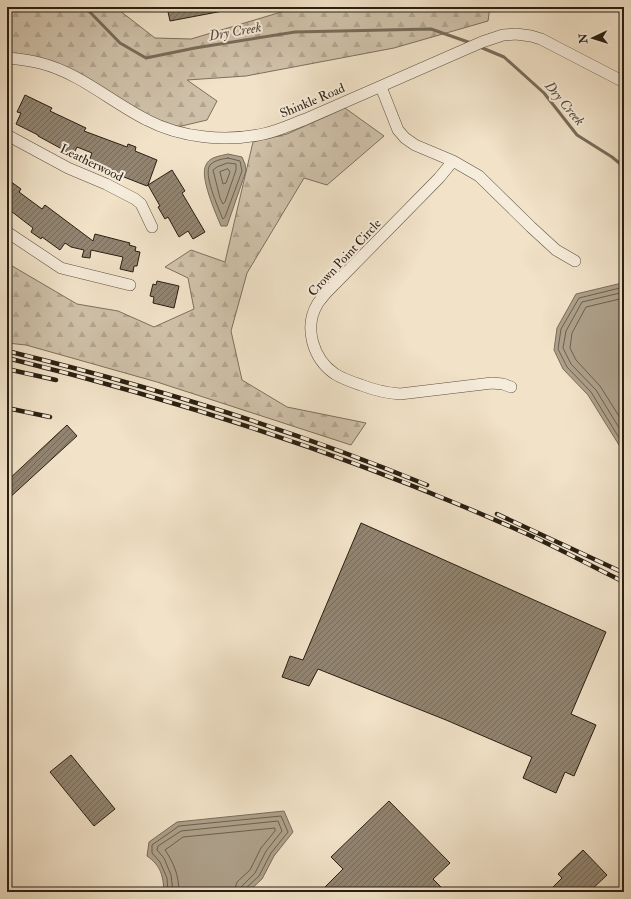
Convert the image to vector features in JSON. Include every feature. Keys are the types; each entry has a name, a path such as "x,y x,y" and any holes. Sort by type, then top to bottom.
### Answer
{"street":[{"name":"Shinkle Road","path":"7,58 28,60 48,65 73,75 147,120 169,129 197,136 228,138 263,134 306,119 482,42 503,35 516,34 541,40 624,82"},
{"path":"381,87 398,130 405,138 415,145 453,161 479,176 551,246 575,261"},
{"name":"Leatherwood","path":"7,135 68,168 106,184 135,199 141,204 152,227"},
{"name":"Crown Point Circle","path":"453,161 439,178 317,304 310,324 314,348 320,360 336,375 378,391 400,394 486,383 503,384 511,387"},
{"path":"7,232 61,268 130,285"}],"green space":[{"path":"9,7 115,7 155,38 191,39 298,7 306,7 327,12 328,7 490,7 488,21 394,48 246,76 187,80 217,101 207,120 169,129 73,75 7,58 7,9"},
{"path":"345,108 384,136 327,185 304,178 247,273 231,331 242,380 287,407 366,423 351,445 157,382 26,345 7,343 7,263 77,304 118,311 154,327 194,309 188,278 165,267 191,250 225,262 253,142 287,134"}],"water":[{"path":"228,154 242,157 246,171 227,226 221,226 206,186 204,170 207,162 210,160 215,157"},
{"path":"624,283 624,446 619,445 588,395 563,369 554,350 557,328 576,294"},
{"path":"284,811 293,832 274,856 262,879 248,892 164,892 160,871 155,863 147,856 149,842 177,822"}],"building":[{"path":"167,7 223,7 223,11 170,21"},
{"path":"25,95 52,108 50,111 86,128 84,131 127,147 128,144 136,147 135,151 157,160 148,185 147,186 124,177 89,161 92,153 77,147 73,155 16,124 21,113 17,112"},
{"path":"172,170 185,191 182,193 205,232 193,239 188,231 179,237 168,217 165,219 158,207 160,206 148,185"},
{"path":"7,179 21,189 19,192 42,209 45,205 93,241 95,234 130,243 129,245 136,247 135,251 140,252 137,266 134,266 133,272 120,269 123,257 91,250 90,258 82,257 84,250 71,247 65,243 60,250 42,237 41,239 31,232 33,228 7,208"},
{"path":"157,281 179,286 174,308 153,303 154,297 150,296 153,284 156,285"},
{"path":"67,425 77,436 7,500 7,481"},
{"path":"361,523 606,632 571,714 596,725 574,776 565,772 556,793 523,778 532,757 446,720 318,669 309,686 282,677 290,656 303,660"},
{"path":"71,755 115,809 94,826 50,772"},
{"path":"389,801 450,863 433,879 446,892 320,892 343,869 331,857"},
{"path":"583,850 607,875 589,892 575,892 570,887 564,892 548,892 562,878 558,874"}],"waterway":[{"name":"Dry Creek","path":"85,7 120,43 146,58 195,48 295,32 431,29 471,43"},
{"name":"Dry Creek","path":"480,47 504,57 544,93 577,135 612,157 624,167"}],"railway":[{"path":"7,351 114,379 220,410 324,445 427,485"},
{"path":"7,358 203,412 331,455 458,504 559,549 624,582"},
{"path":"7,369 56,380"},
{"path":"7,408 50,417"},
{"path":"497,514 624,573"}]}
